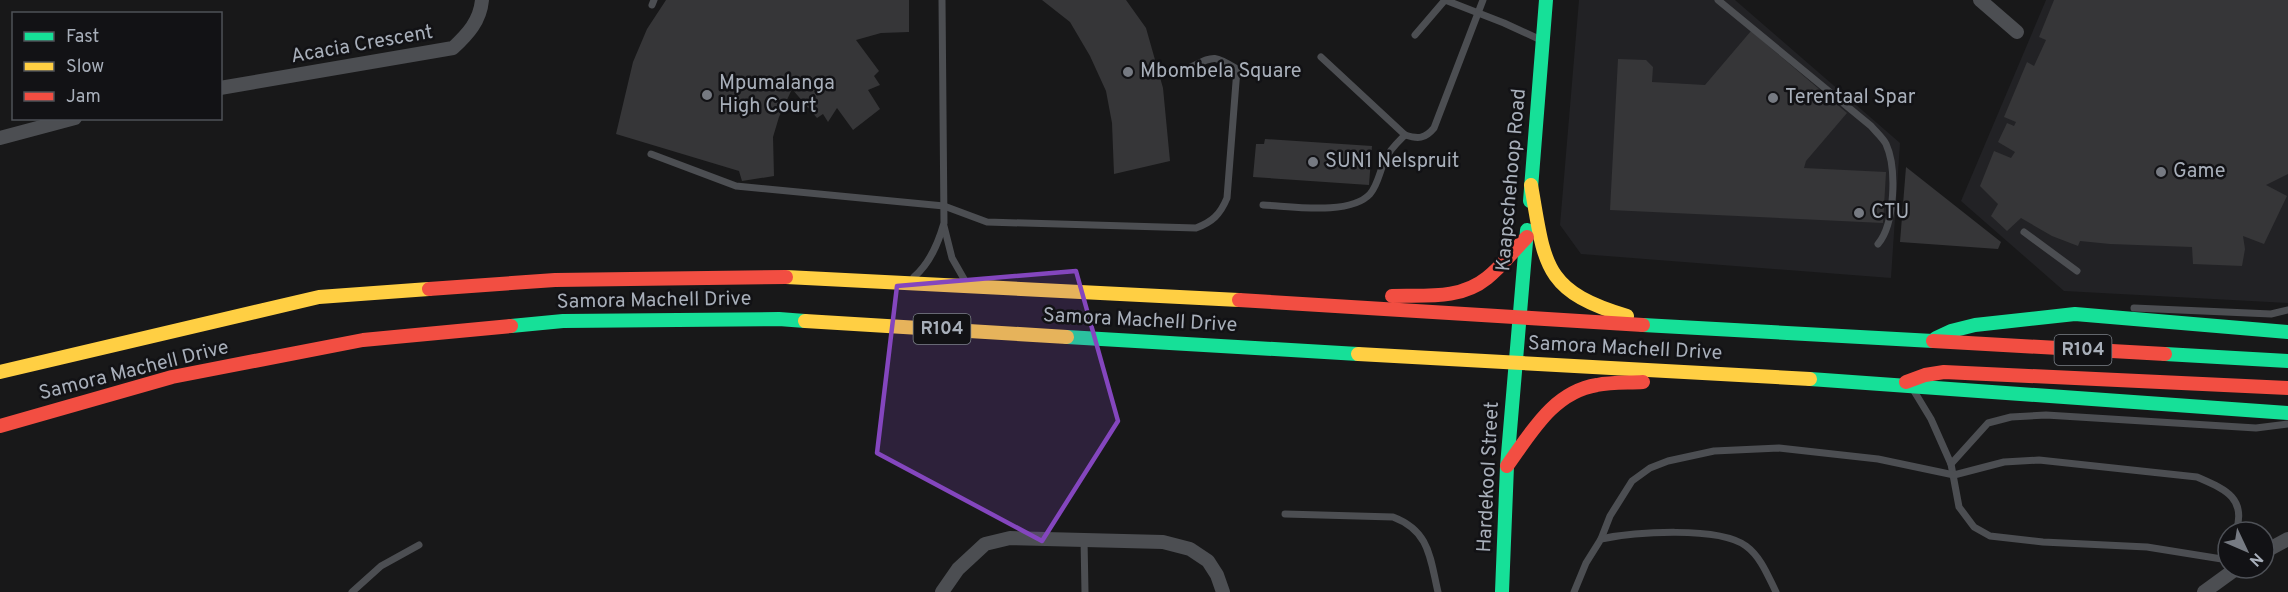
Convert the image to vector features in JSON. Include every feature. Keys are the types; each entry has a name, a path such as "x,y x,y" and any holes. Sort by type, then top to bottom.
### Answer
{"main road":[{"name":"Kaapschehoop Road","path":"1515,364 1546,0"},
{"path":"1531,186 1546,261 1555,277 1577,297 1654,326"},
{"path":"1241,301 1459,293 1487,278 1527,237"},
{"name":"Samora Machell Drive","path":"0,372 319,297 555,280 793,277 1366,307 1654,326 2288,361"},
{"path":"1929,342 1951,331 1975,325 2075,314 2288,332"},
{"name":"Samora Machell Drive","path":"0,426 172,377 363,340 563,321 779,319 1515,364 1746,375 2288,413"},
{"name":"Hardekool Street","path":"1502,592 1515,364"},
{"path":"1893,386 1925,375 1944,372 2288,388"},
{"path":"1508,466 1547,412 1570,393 1590,386 1746,375"}],"street":[{"name":"Acacia Crescent","path":"222,88 453,48 470,32 481,11 482,0"},
{"path":"1980,0 2017,32"},
{"path":"0,138 68,120"},
{"path":"942,592 958,568 985,544 1010,538 1163,542 1190,549 1208,561 1217,575 1223,592"},
{"path":"2204,592 2220,580"}],"lane":[{"path":"942,0 944,223 952,258 969,286"},
{"path":"1415,35 1445,0 1543,41"},
{"path":"1321,57 1405,135 1416,138 1424,137 1434,128 1483,0"},
{"path":"1718,0 1871,126 1886,142 1893,167 1892,190 1889,224 1885,236 1878,244"},
{"path":"651,154 736,186 944,206 987,222 1196,228 1211,222 1222,211 1227,198 1237,69 1221,58 1211,57 1189,68"},
{"path":"1263,205 1329,208 1365,198 1374,187 1386,156 1405,135"},
{"path":"908,282 920,272 930,258 939,242 944,223"},
{"path":"2024,232 2077,271"},
{"path":"2075,314 2107,308"},
{"path":"2130,308 2271,314 2288,310"},
{"path":"1912,388 1931,419 1950,464 1959,507 1974,527 1990,536 2043,542 2147,547 2216,558"},
{"path":"1950,464 1988,423 2011,417 2046,415 2256,428 2288,424"},
{"path":"1574,592 1610,516 1632,481 1650,468 1668,461 1714,451 1779,448 1878,459 1954,475 2004,462 2039,460 2197,477 2216,485 2235,499 2240,520"},
{"path":"1285,514 1393,517 1407,522 1419,532 1427,545 1438,592"},
{"path":"1601,539 1620,535 1692,533 1725,537 1746,546 1762,564 1776,592"},
{"path":"1084,539 1085,592"},
{"path":"352,592 381,566 419,545"}],"highlighted area":[{"path":"1076,271 1118,421 1042,541 877,453 897,286"}],"shaded area":[{"path":"1579,0 1735,0 1900,143 1891,278 1581,254 1560,225"},
{"path":"2046,0 2288,0 2288,303 2064,291 1961,201"}],"building":[{"name":"Mpumalanga High Court","path":"666,0 909,0 909,32 881,33 856,40 879,71 874,76 880,85 868,90 880,109 853,130 837,108 828,122 823,114 817,118 792,89 773,137 774,176 742,181 739,171 616,134 633,62 647,29"},
{"name":"Mbombela Square","path":"1042,0 1126,0 1146,28 1163,88 1170,161 1114,174 1112,123 1106,91 1090,56 1070,22"},
{"path":"2054,0 2288,0 2288,174 2266,185 2287,196 2264,244 2243,236 2245,249 2242,266 2193,264 2192,247 2080,241 2078,246 2052,236 2021,218 2007,231 1991,216 1998,204 1980,186 1994,151 2011,158 2015,152 1998,142 2007,123 2014,126 2016,122 2004,117 2027,62 2034,66 2046,40 2039,37"},
{"path":"1751,31 1847,113 1806,161 1804,168 1886,172 1883,223 1610,210 1618,59 1646,60 1653,67 1652,82 1705,85"},
{"name":"SUN1 Nelspruit","path":"1265,139 1372,146 1369,185 1253,177 1256,144 1264,144"},
{"path":"1906,167 2001,242 1998,249 1900,242"}],"traffic: fast":[{"path":"1530,201 1546,0"},
{"path":"1502,592 1507,466 1527,230"},
{"path":"1936,338 1951,331 1975,325 2075,314 2288,332"},
{"path":"511,326 563,321 779,319 805,321"},
{"path":"1643,325 1933,341"},
{"path":"1067,337 1358,354"},
{"path":"2165,354 2288,361"},
{"path":"1810,379 2288,413"}],"traffic: slow":[{"path":"1531,185 1540,235 1552,271 1578,296 1627,316"},
{"path":"786,277 1239,300"},
{"path":"0,372 319,297 429,289"},
{"path":"805,321 1067,337"},
{"path":"1358,354 1810,379"}],"traffic: jam":[{"path":"1392,296 1442,295 1477,285 1503,263 1527,237"},
{"path":"429,289 555,280 786,277"},
{"path":"1239,300 1643,325"},
{"path":"0,426 172,377 363,340 511,326"},
{"path":"1933,341 2165,354"},
{"path":"1906,382 1925,375 1944,372 2288,388"},
{"path":"1507,466 1544,416 1568,396 1581,389 1597,385 1643,382"}],"place":[{"name":"Mbombela Square","path":"1128,72"},
{"name":"Mpumalanga High Court","path":"707,95"},
{"name":"Terentaal Spar","path":"1773,98"},
{"name":"SUN1 Nelspruit","path":"1313,162"},
{"name":"Game","path":"2161,172"},
{"name":"CTU","path":"1859,213"}]}
